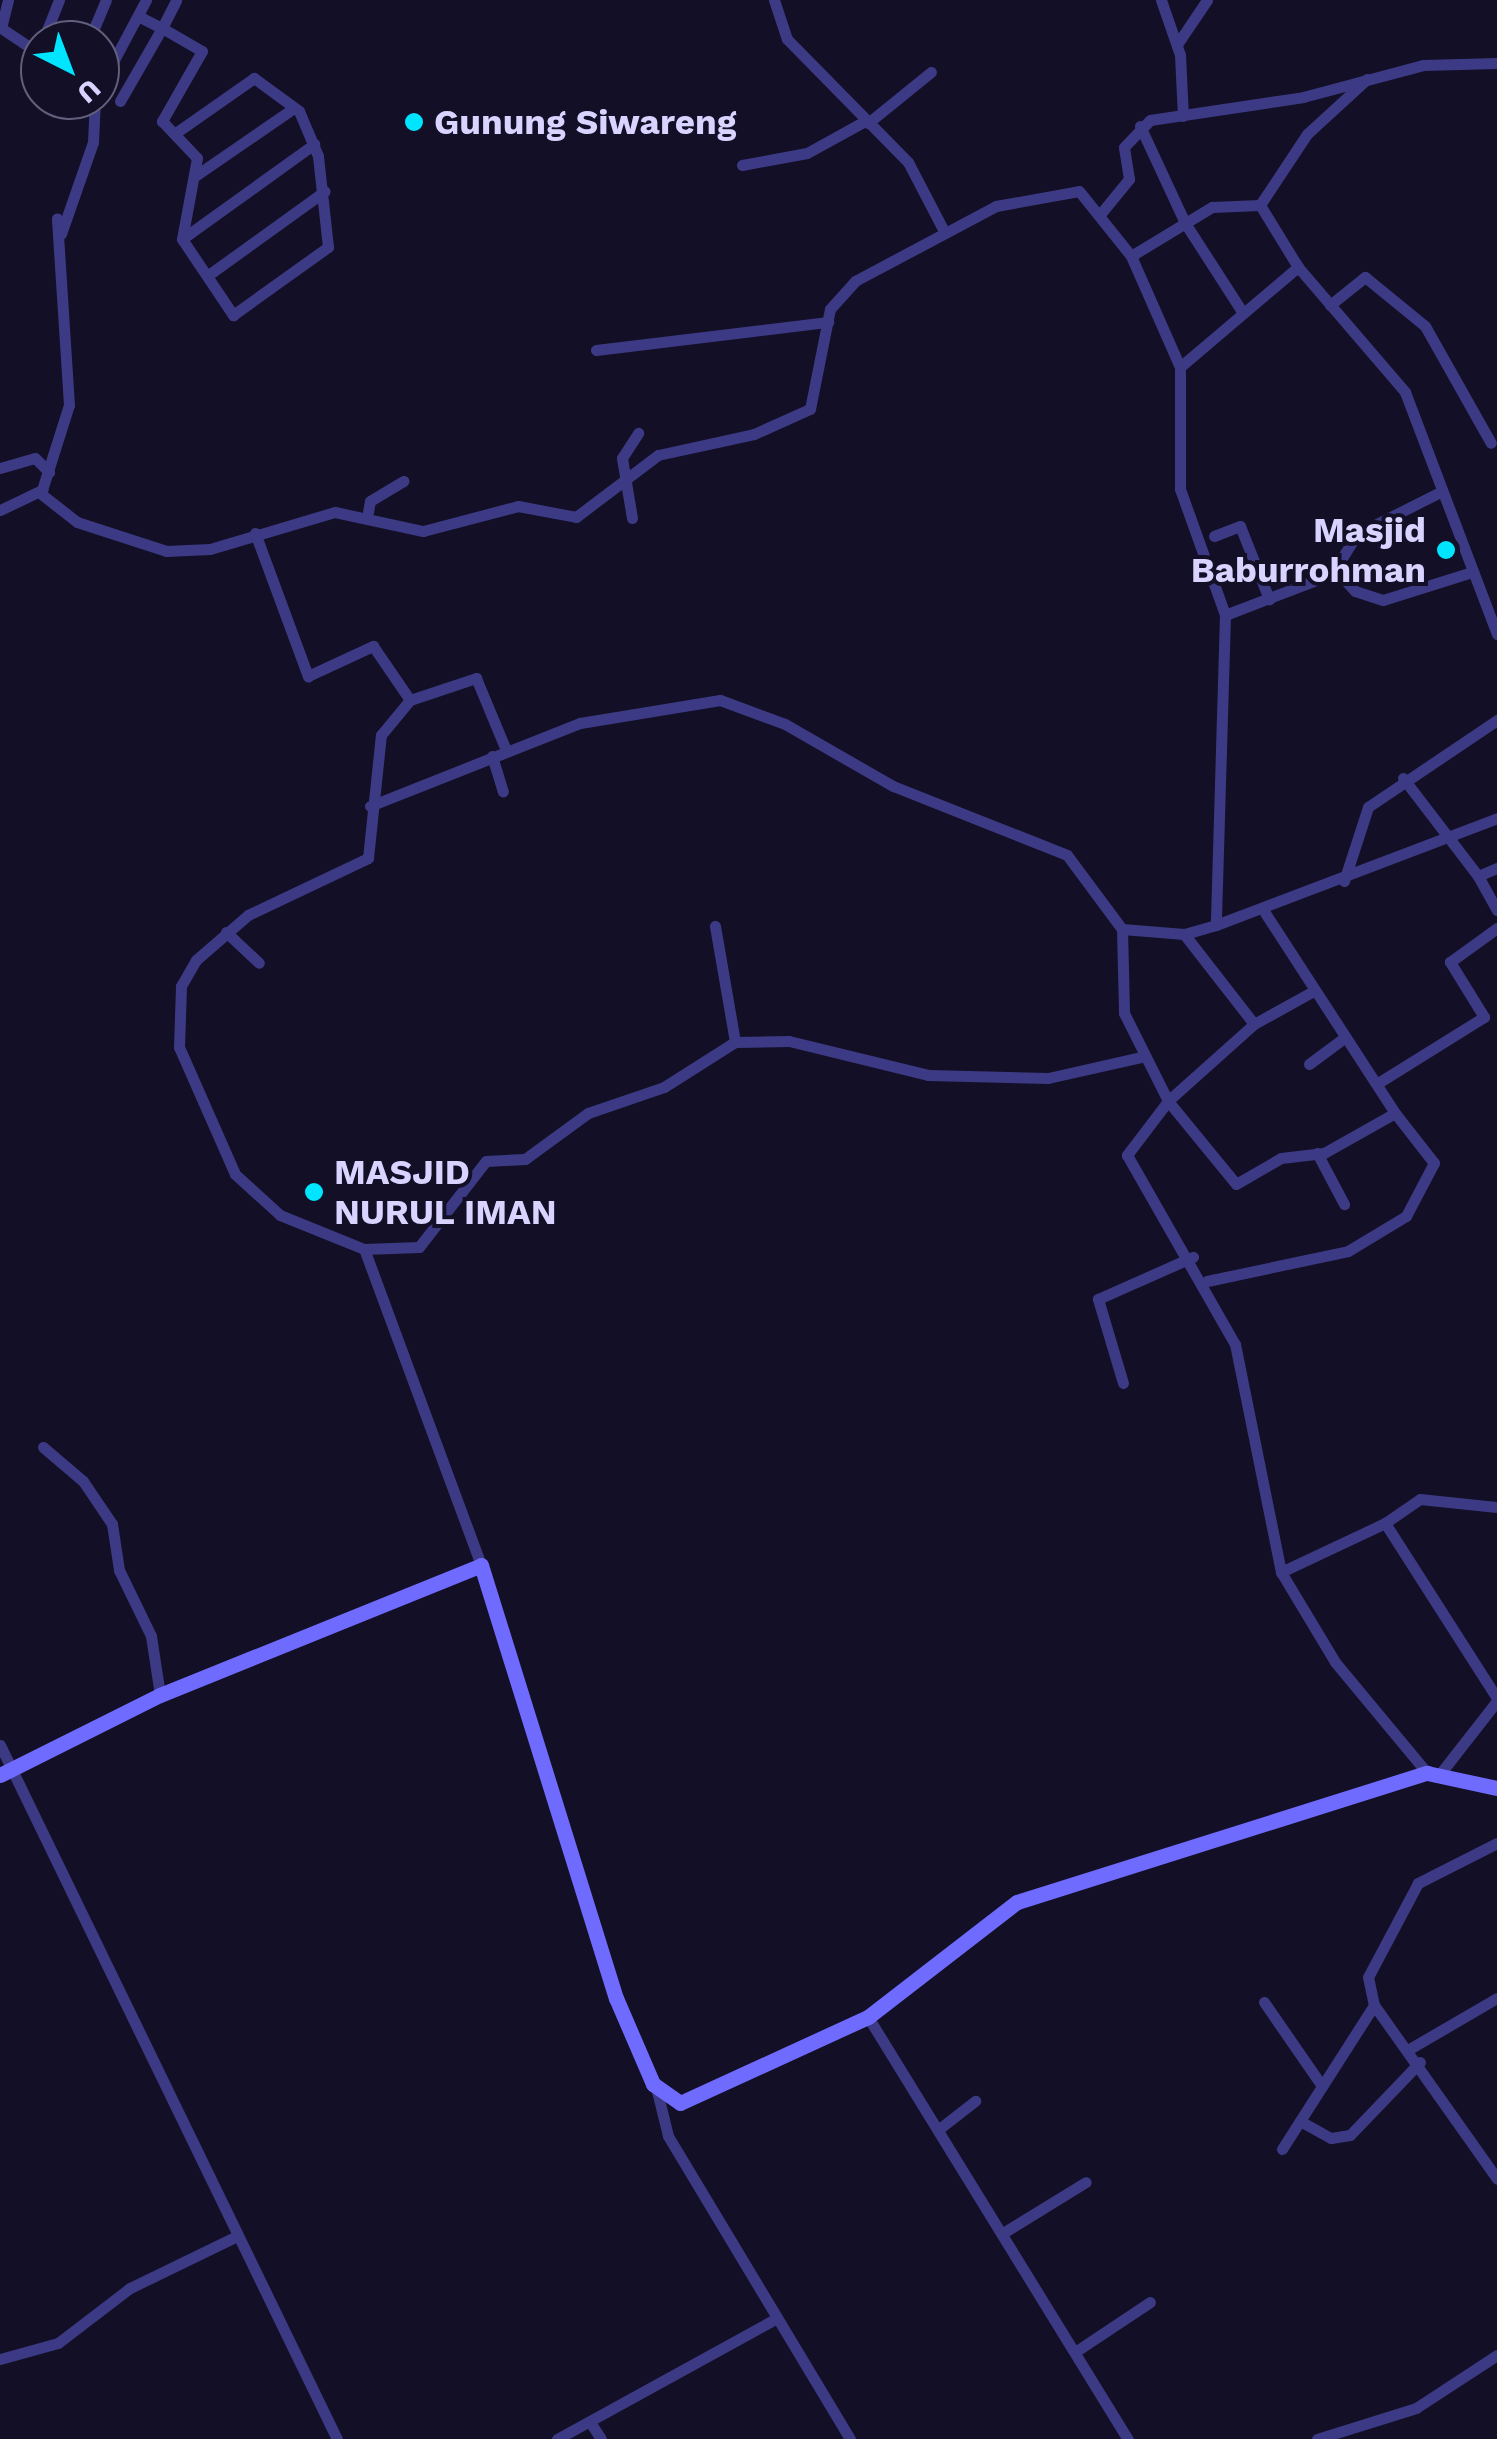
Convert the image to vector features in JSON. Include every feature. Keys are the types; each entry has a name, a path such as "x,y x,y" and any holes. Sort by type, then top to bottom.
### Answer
{"street":[{"path":"8,0 1,28 20,41"},
{"path":"120,49 146,0"},
{"path":"120,101 176,0"},
{"path":"774,0 787,39 908,162 945,233"},
{"path":"1162,0 1178,43 1183,116"},
{"path":"1178,43 1207,0"},
{"path":"138,16 202,51 162,121 177,132 197,158 182,239 233,315 310,263 333,235 314,144 294,108 254,78 177,132"},
{"path":"1102,212 1129,178 1123,150 1140,126 1319,94 1367,79 1497,63"},
{"path":"742,165 806,153 866,122 930,72"},
{"path":"1260,205 1325,114 1367,79"},
{"path":"1319,94 1325,114"},
{"path":"195,176 294,108"},
{"path":"60,238 93,142 94,120"},
{"path":"1140,126 1185,223 1244,313"},
{"path":"182,239 314,144"},
{"path":"40,494 68,518 152,548 210,548 256,533 368,512 423,531 518,506 576,517 658,454 801,417 819,394 828,322 844,289 945,233 1048,192 1079,191 1102,212 1131,256 1180,367 1180,489 1225,614 1216,925"},
{"path":"207,276 325,192"},
{"path":"1131,256 1225,203 1260,205"},
{"path":"1260,205 1298,267 1406,392 1470,572 1497,634"},
{"path":"0,510 40,494 73,377 57,218"},
{"path":"1180,367 1298,267"},
{"path":"1330,305 1365,277 1425,326 1491,442"},
{"path":"596,350 828,322"},
{"path":"632,518 622,481 624,448 638,433"},
{"path":"0,468 34,458 49,472"},
{"path":"368,512 370,501 403,481"},
{"path":"1225,614 1336,570 1357,534 1440,492"},
{"path":"1214,536 1240,526 1269,599"},
{"path":"256,533 308,676 373,646 410,700"},
{"path":"1336,570 1355,590 1383,600 1470,572"},
{"path":"506,750 476,678 410,700 384,728 365,861 226,932 186,974 177,1009 179,1048 212,1132 262,1204 364,1249 419,1246 486,1161 525,1159 588,1113 664,1087 735,1042 789,1040 928,1075 1048,1078 1141,1058"},
{"path":"370,806 580,723 720,700 785,724 893,786 1067,855 1122,930 1119,986 1141,1058 1168,1101 1231,1184 1281,1158 1316,1153 1395,1113"},
{"path":"1344,881 1368,807 1404,778 1497,720"},
{"path":"492,756 503,791"},
{"path":"1404,778 1478,876 1497,910"},
{"path":"1122,930 1184,934 1264,912 1497,818"},
{"path":"1478,876 1497,868"},
{"path":"1207,1281 1348,1251 1406,1216 1434,1163 1310,992 1264,912"},
{"path":"715,926 735,1042"},
{"path":"1378,1083 1490,1017 1450,962 1497,928"},
{"path":"226,932 259,964"},
{"path":"1184,934 1254,1024"},
{"path":"1310,992 1254,1024 1168,1101 1127,1155 1207,1281 1240,1363 1281,1572 1335,1662 1435,1771 1497,1788"},
{"path":"1309,1064 1344,1038"},
{"path":"1316,1153 1344,1204"},
{"path":"364,1249 480,1565 616,1998 656,2087 662,2121 850,2439"},
{"path":"1124,1383 1098,1300 1193,1257"},
{"path":"43,1447 83,1482 112,1524 120,1570 151,1636 160,1695"},
{"path":"1281,1572 1384,1523 1420,1499 1497,1508"},
{"path":"662,2121 680,2103 868,2018 1017,1902 1435,1771 1497,1699 1384,1523"},
{"path":"6,1772 160,1695 480,1565"},
{"path":"0,1745 6,1772 336,2439"},
{"path":"1497,1843 1431,1874 1408,1896 1368,1978 1374,2005 1411,2048 1497,2179"},
{"path":"1411,2048 1497,1998"},
{"path":"1264,2002 1322,2086"},
{"path":"1282,2150 1374,2005"},
{"path":"868,2018 1128,2439"},
{"path":"1300,2120 1331,2138 1350,2135 1420,2062"},
{"path":"656,2087 680,2103"},
{"path":"938,2129 975,2101"},
{"path":"1003,2233 1086,2182"},
{"path":"0,2359 58,2343 130,2288 237,2236"},
{"path":"1075,2352 1150,2302"},
{"path":"557,2439 776,2318"},
{"path":"1317,2439 1425,2403 1497,2355"},
{"path":"590,2422 601,2439"}],"place":[{"name":"Gunung Siwareng","path":"414,122"},
{"name":"Masjid Baburrohman","path":"1446,550"},
{"name":"MASJID NURUL IMAN","path":"314,1192"}]}
